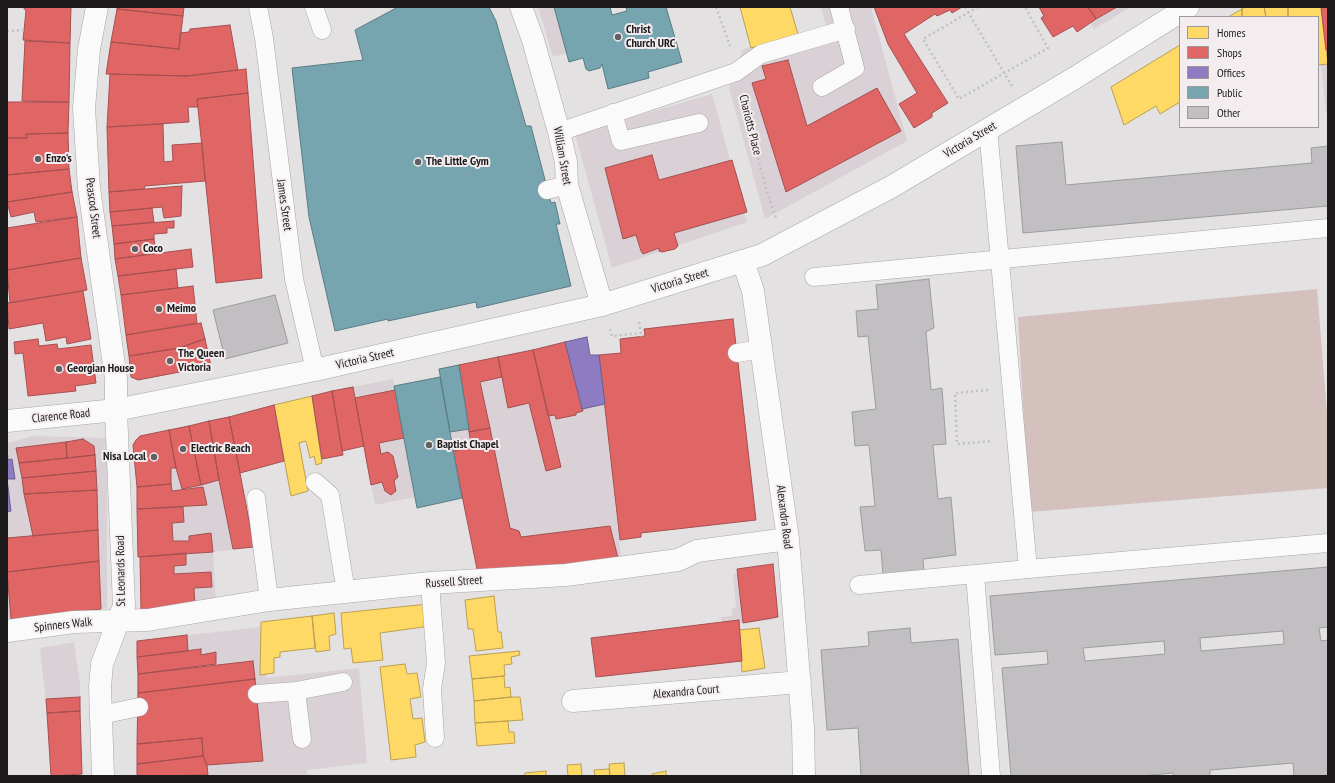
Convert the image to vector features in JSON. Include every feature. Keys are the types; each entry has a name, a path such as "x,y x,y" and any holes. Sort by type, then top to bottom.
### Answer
{"street":[{"name":"Peascod Street","path":"97,7 88,49 84,108 89,188 116,379 116,410"},
{"name":"William Street","path":"521,7 534,40 566,162 557,187 602,305"},
{"name":"Victoria Street","path":"116,410 315,370 602,305 762,255 891,187 1188,7"},
{"name":"Alexandra Road","path":"743,262 753,291 788,539 804,727 804,776"},
{"name":"Clarence Road","path":"7,421 116,410"},
{"name":"St Leonards Road","path":"104,776 101,715 102,664 124,606 116,410"},
{"name":"Russell Street","path":"119,620 148,620 269,600 430,583 566,575 678,560 697,552 788,539"},
{"name":"Spinners Walk","path":"7,631 74,622 119,620"},
{"name":"Alexandra Court","path":"573,702 800,682"}],"lane":[{"name":"James Street","path":"258,7 264,38 294,279 315,370"},
{"path":"314,7 322,30"},
{"path":"822,87 855,68 846,28 839,7"},
{"path":"559,132 736,72 761,54 846,28"},
{"path":"613,113 621,141 699,123"},
{"path":"988,129 1028,569"},
{"path":"814,277 1328,228"},
{"path":"737,353 761,349"},
{"path":"315,482 330,495 346,592"},
{"path":"256,498 269,600"},
{"path":"859,585 1328,543"},
{"path":"975,574 991,776"},
{"path":"430,583 436,663 432,689 435,738"},
{"path":"257,694 296,691 343,682"},
{"path":"296,691 302,740"},
{"path":"101,715 139,707"}],"path":[{"name":"Chariotts Place","path":"716,7 732,53 767,192 785,243"},
{"path":"965,7 1025,107"},
{"path":"978,7 924,39 959,99 1048,48 1026,8"},
{"path":"7,31 24,30"},
{"path":"1012,388 955,393 957,444 1016,439"}],"shaded area":[{"path":"538,7 612,7 603,10 610,40 553,57"},
{"path":"821,7 871,7 907,141 765,219 729,88 743,49 826,26"},
{"path":"1081,7 1131,7 1094,29"},
{"path":"1328,7 1328,113 1326,113 1321,65 1319,65 1319,16"},
{"path":"712,94 747,222 612,268 575,134"},
{"path":"1317,289 1328,426 1328,488 1029,512 1018,317"},
{"path":"587,337 590,355 599,355 621,557 478,574 439,369"},
{"path":"393,379 415,497 375,505 353,387"},
{"path":"229,417 254,547 213,552 216,604 141,610 140,557 138,557 137,487 133,445 140,436"},
{"path":"33,436 107,438 107,608 7,620 7,443"},
{"path":"767,571 771,620 721,625 721,617 732,616 732,608 736,607 733,574"},
{"path":"260,627 267,678 359,668 367,763 307,770 307,776 137,776 137,641"},
{"path":"74,642 80,685 82,776 51,776 47,713 40,648"}],"building: Homes":[{"path":"740,7 790,7 798,34 751,48"},
{"path":"1245,7 1264,7 1266,16 1242,16 1242,9"},
{"path":"1264,7 1288,7 1288,16 1266,16"},
{"path":"1288,7 1321,7 1328,64 1319,65 1319,16 1288,16"},
{"path":"1242,9 1242,16 1230,16"},
{"path":"1179,46 1179,103 1160,114 1156,106 1124,125 1111,87"},
{"path":"312,396 322,463 316,465 314,456 310,458 306,441 299,443 308,491 291,496 274,405"},
{"path":"494,596 498,632 501,632 503,648 476,651 473,629 468,629 465,600"},
{"path":"428,604 430,626 380,633 383,660 353,663 351,648 344,649 341,613"},
{"path":"334,613 336,634 329,636 330,650 316,652 312,616"},
{"path":"312,616 315,648 280,652 280,657 274,658 274,673 260,675 261,622"},
{"path":"759,628 765,668 742,672 739,630"},
{"path":"519,651 520,655 511,657 512,664 504,665 505,676 472,679 469,656"},
{"path":"405,664 407,674 417,673 421,697 410,699 413,719 422,718 425,742 415,745 416,757 391,760 380,667"},
{"path":"504,676 505,688 510,687 511,697 474,701 472,679"},
{"path":"520,697 523,720 475,723 474,701"},
{"path":"508,721 509,732 514,732 515,743 477,746 475,723"},
{"path":"624,763 625,776 610,776 609,764"},
{"path":"581,764 582,776 568,776 567,765"},
{"path":"609,769 610,776 595,776 594,770"},
{"path":"546,771 546,776 525,776 525,773"},
{"path":"666,771 666,776 652,776 652,774"}],"building: Shops":[{"path":"23,7 71,7 70,43 23,40 26,11"},
{"path":"118,7 184,7 183,16 117,9"},
{"path":"874,7 962,7 952,13 950,10 937,16 935,14 904,34 948,103 932,113 932,117 914,128 899,104 917,93 888,44"},
{"path":"1039,7 1088,7 1096,19 1077,32 1073,26 1053,37 1041,18 1044,16"},
{"path":"1088,7 1117,7 1096,19"},
{"path":"1321,7 1328,7 1328,50 1326,50"},
{"path":"117,9 183,16 179,49 111,42"},
{"path":"230,25 238,70 187,76 106,74 111,42 179,49 180,33 189,32 190,29"},
{"path":"25,41 70,43 69,102 22,101"},
{"path":"788,60 807,126 877,88 901,131 786,192 752,83 766,79 762,66"},
{"path":"246,69 248,93 197,99 198,107 188,107 189,122 107,127 110,74 187,76"},
{"path":"248,93 262,278 216,283 197,99"},
{"path":"7,102 69,102 68,133 26,134 27,138 7,138"},
{"path":"163,124 164,162 173,161 172,145 202,143 205,181 145,186 144,189 109,192 107,127"},
{"name":"Enzo's","path":"68,133 69,169 7,175 7,138 27,138 26,134"},
{"path":"652,155 659,180 732,160 747,212 674,233 678,246 675,249 662,252 659,251 659,248 643,254 636,235 623,239 605,168"},
{"path":"69,169 72,192 7,202 7,175"},
{"path":"182,186 181,216 164,218 162,207 110,212 109,192"},
{"path":"72,192 77,217 36,222 34,212 11,217 7,202"},
{"path":"152,208 154,222 112,226 110,212"},
{"path":"77,217 81,258 7,270 7,228"},
{"path":"174,221 174,228 167,228 167,233 154,234 154,239 114,244 112,226"},
{"name":"Coco","path":"154,239 156,253 115,259 114,244"},
{"path":"191,249 193,267 118,276 115,259"},
{"path":"81,258 87,290 10,303 7,270"},
{"path":"176,269 178,288 121,295 118,276"},
{"name":"Meimo","path":"193,286 197,323 126,335 121,295"},
{"path":"83,291 91,339 67,344 66,337 46,341 43,323 9,329 7,303"},
{"path":"733,319 756,520 641,533 641,537 620,540 599,355 621,353 620,339 645,336 644,329"},
{"path":"201,323 205,339 179,348 129,356 126,335"},
{"name":"Georgian House","path":"38,339 39,346 57,344 58,349 91,345 96,383 75,386 76,391 28,396 23,353 15,354 14,342"},
{"name":"The Queen Victoria","path":"205,339 211,366 138,380 131,377 129,356 179,348"},
{"path":"565,342 583,411 576,413 576,415 556,419 555,415 548,416 533,350"},
{"path":"533,350 561,467 546,471 529,403 508,408 498,357"},
{"path":"498,357 502,377 480,382 490,428 469,432 459,365"},
{"path":"353,387 364,446 342,451 332,391"},
{"path":"395,390 404,438 379,443 381,454 388,452 393,456 398,477 394,481 396,491 391,495 385,491 382,482 371,485 355,398"},
{"path":"332,391 343,455 322,459 312,396"},
{"path":"274,405 284,461 240,473 229,417"},
{"path":"229,417 254,547 233,549 219,480 209,421"},
{"path":"209,421 219,480 201,485 189,426"},
{"name":"Electric Beach","path":"189,426 201,485 182,489 176,468 169,430"},
{"path":"490,428 510,528 519,531 521,537 610,526 618,558 478,574 453,451 472,448 469,432"},
{"name":"Nisa Local","path":"169,430 176,468 171,468 171,484 137,487 133,445 140,436"},
{"path":"83,439 94,446 95,455 67,458 66,442"},
{"path":"66,442 67,458 19,463 16,448"},
{"path":"95,455 96,471 22,478 19,463"},
{"path":"96,471 97,490 24,494 22,478"},
{"path":"171,484 172,491 203,487 207,505 137,509 137,487"},
{"path":"97,490 98,530 33,536 24,494"},
{"path":"183,507 184,522 172,523 173,541 189,541 189,536 211,533 213,552 138,557 137,509"},
{"path":"98,530 99,561 7,572 7,538"},
{"path":"186,553 186,565 174,566 174,574 211,572 212,587 194,588 195,606 141,610 140,557"},
{"path":"99,561 101,609 11,619 7,572"},
{"path":"773,564 778,617 743,623 737,569"},
{"path":"739,620 742,661 596,677 591,638"},
{"path":"187,635 188,651 137,657 137,641"},
{"path":"201,649 201,655 216,652 216,664 138,674 137,657"},
{"path":"253,661 255,679 138,693 138,674"},
{"path":"255,679 263,761 207,765 203,756 202,738 137,744 138,693"},
{"path":"80,697 80,711 47,713 46,699"},
{"path":"80,711 82,774 51,776 47,713"},
{"path":"202,738 203,756 137,764 137,744"},
{"path":"203,756 207,765 208,775 137,776 137,764"}],"building: Offices":[{"path":"587,337 590,355 599,355 605,404 582,409 565,342"},
{"path":"7,449 8,460 12,459 15,479 7,479"},
{"path":"7,479 11,511 7,512"}],"building: Public":[{"path":"398,7 489,7 496,21 526,126 531,126 551,203 555,202 560,224 556,224 571,286 477,308 476,302 335,331 309,217 292,68 363,60 355,30"},
{"name":"Christ Church URC","path":"554,7 610,7 612,15 627,11 626,7 666,7 682,62 648,72 649,78 608,89 602,64 600,68 589,71 586,69 583,58 569,62"},
{"path":"459,365 469,429 450,432 439,369"},
{"name":"Baptist Chapel","path":"440,377 462,498 417,508 394,386"}],"building: Other":[{"path":"1062,142 1066,185 1312,163 1311,148 1328,146 1328,206 1023,233 1016,146"},
{"path":"929,279 934,328 926,332 931,390 942,388 946,444 933,445 938,499 951,497 956,555 923,559 924,571 883,575 881,550 865,551 860,507 875,506 869,445 855,446 852,412 876,409 868,336 858,337 856,311 878,309 876,285"},
{"path":"275,295 288,343 225,359 213,310"},
{"path":"1328,567 1328,627 1319,628 1321,641 1328,640 1328,776 1294,776 1293,763 1210,770 1210,776 1174,776 1173,773 1141,776 1011,776 1002,668 1048,664 1047,651 995,655 990,596","holes":["1283,631 1284,644 1201,651 1200,638","1164,641 1165,654 1085,661 1083,648"]},
{"path":"910,628 911,643 958,639 969,776 861,776 858,728 827,730 821,650 869,646 868,632"}],"place":[{"name":"Christ Church URC","path":"618,37"},
{"name":"Enzo's","path":"38,159"},
{"name":"The Little Gym","path":"418,162"},
{"name":"Coco","path":"135,249"},
{"name":"Meimo","path":"159,309"},
{"name":"The Queen Victoria","path":"170,361"},
{"name":"Georgian House","path":"59,369"},
{"name":"Baptist Chapel","path":"429,445"},
{"name":"Electric Beach","path":"183,449"},
{"name":"Nisa Local","path":"154,457"}]}
